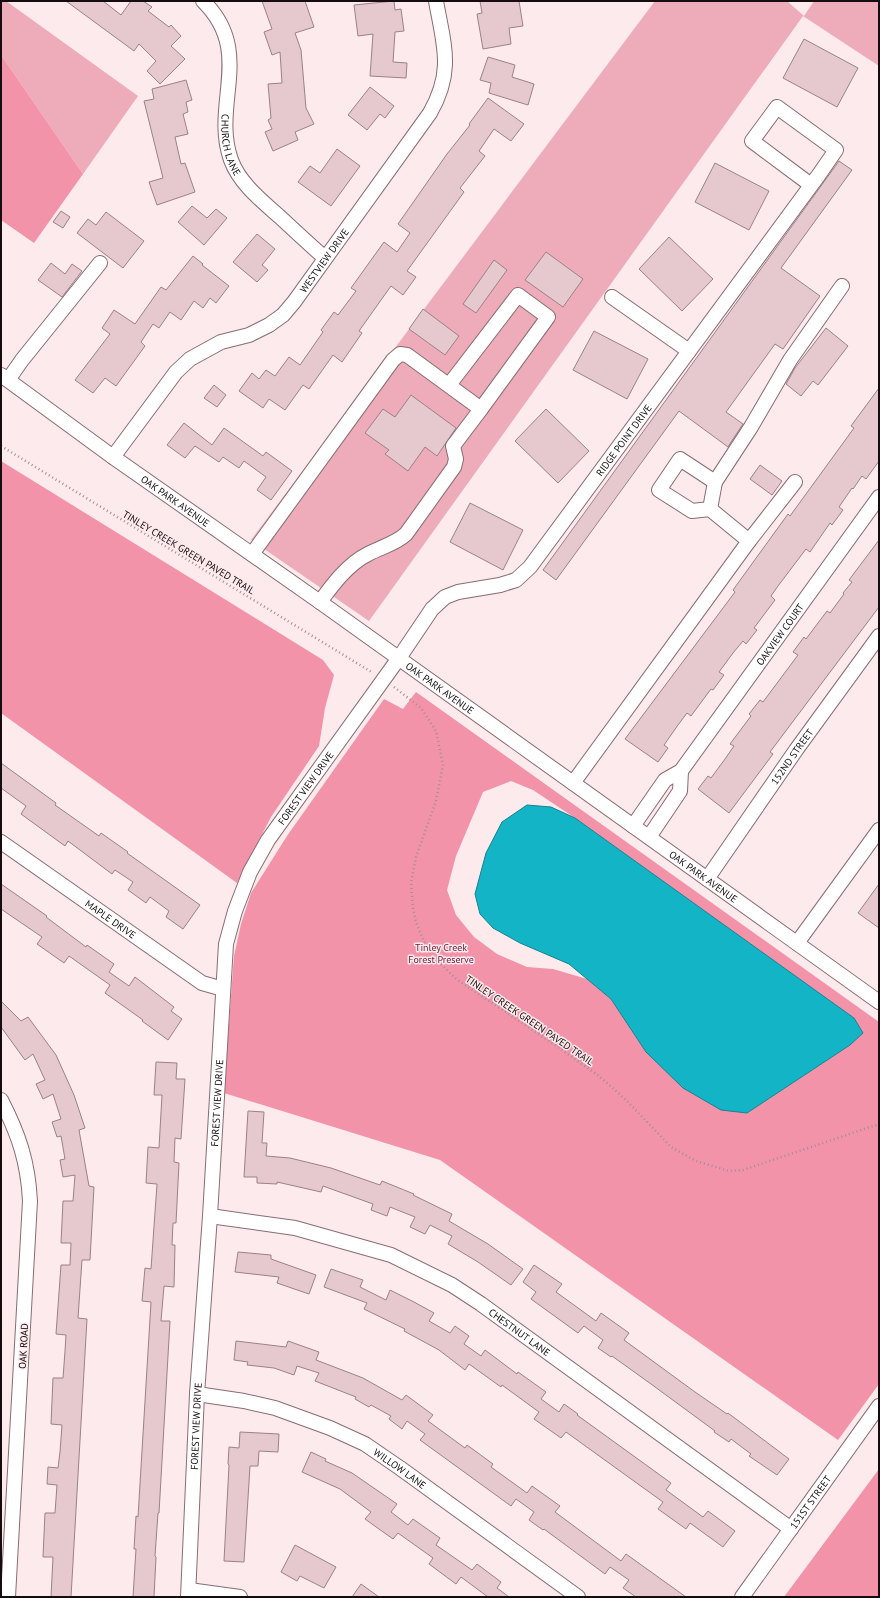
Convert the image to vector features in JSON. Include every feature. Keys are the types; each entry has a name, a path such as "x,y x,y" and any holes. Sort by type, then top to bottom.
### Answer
{"street":[{"name":"CHURCH LANE","path":"203,1 212,9 228,41 231,58 225,129 227,145 238,174 249,188 325,258"},
{"name":"WESTVIEW DRIVE","path":"113,458 176,372 190,359 221,342 249,334 269,325 283,315 294,302 430,113 437,102 442,89 446,66 445,50 436,1"},
{"name":"RIDGE POINT DRIVE","path":"399,658 432,609 445,597 458,592 500,585 516,580 530,567 814,181 836,150 777,108 752,141 814,181"},
{"path":"5,377 22,360 100,263"},
{"path":"710,509 715,482 752,427 790,360 842,286"},
{"path":"320,602 336,580 355,562 368,554 400,539 406,534 454,467 456,459 453,446 548,317 518,295 449,385"},
{"path":"612,297 689,351"},
{"path":"252,554 393,360 400,354 407,355 481,409"},
{"name":"OAK PARK AVENUE","path":"5,377 113,458 399,658 879,1002"},
{"path":"715,482 680,459 658,490 692,511 710,509 749,541"},
{"path":"573,783 749,541 795,482"},
{"name":"OAKVIEW COURT","path":"632,826 665,780 681,771 879,497"},
{"name":"152ND STREET","path":"707,879 796,750 879,636"},
{"name":"FOREST VIEW DRIVE","path":"188,1594 197,1394 210,1216 222,989 226,944 235,911 250,872 268,840 399,658"},
{"path":"649,837 680,791 681,771"},
{"path":"797,943 877,836"},
{"name":"MAPLE DRIVE","path":"1,842 202,983 222,989"},
{"name":"OAK ROAD","path":"1,1100 21,1144 29,1175 30,1201 8,1597"},
{"name":"CHESTNUT LANE","path":"210,1216 295,1228 391,1255 427,1272 481,1304 791,1529"},
{"name":"WILLOW LANE","path":"197,1394 244,1401 275,1408 330,1428 365,1444 578,1597"},
{"name":"151ST STREET","path":"742,1597 879,1406"},
{"path":"188,1594 240,1597"}],"path":[{"name":"TINLEY CREEK GREEN PAVED TRAIL","path":"1,446 369,671"},
{"name":"TINLEY CREEK GREEN PAVED TRAIL","path":"396,688 421,708 436,731 443,765 436,800 416,857 411,883 411,894 413,908 422,937 432,955 449,973 478,995 599,1076 625,1099 671,1147 696,1161 729,1171 743,1170 879,1124"}],"shaded area":[{"path":"1,1 6,1 138,96 83,174 1,55"},
{"path":"655,1 787,1 804,16 814,1 879,1 879,66 803,16 369,621 251,540"}],"green space":[{"path":"1,55 83,174 34,243 1,220"},
{"path":"1,461 323,660 334,675 325,708 319,746 271,817 237,883 1,713"},
{"name":"Tinley Creek Forest Preserve","path":"416,692 879,1022 879,1384 838,1440 440,1160 224,1093 234,956 241,924 251,893 287,836 384,699 403,709","holes":["511,781 533,790 575,818 854,1018 862,1033 850,1045 747,1113 646,1052 611,999 587,979 553,969 527,967 497,954 474,937 456,915 447,890 456,856 483,792"]},
{"path":"879,1469 879,1597 784,1597"}],"water":[{"path":"527,805 551,807 575,818 854,1018 863,1033 850,1045 747,1113 721,1110 683,1088 646,1052 611,999 569,964 520,943 493,928 480,914 475,894 486,853 502,822"}],"building":[{"path":"66,1 103,1 121,15 131,1 143,1 152,7 148,11 169,27 171,25 181,36 171,46 185,59 160,84 147,71 156,61 139,44 134,51"},
{"path":"262,1 305,1 314,27 295,33 301,50 306,108 314,124 295,132 298,140 273,151 265,132 272,129 268,120 271,118 268,84 282,83 280,52 272,55 264,32 272,29"},
{"path":"394,1 395,10 401,9 404,31 395,32 393,62 407,63 406,78 370,76 373,34 358,36 354,5"},
{"path":"480,1 519,1 523,26 509,28 511,44 483,49 477,14 482,13"},
{"path":"804,39 858,68 837,107 783,78"},
{"path":"488,57 515,65 512,77 534,84 528,105 489,93 491,83 480,80"},
{"path":"186,80 192,100 186,102 188,112 183,114 188,134 175,137 181,164 185,163 195,192 157,205 149,182 163,178 144,101 154,99 152,89"},
{"path":"370,87 394,106 385,118 380,114 367,130 348,115"},
{"path":"488,98 524,124 511,141 494,129 479,151 485,156 460,188 464,192 407,271 416,277 403,295 391,286 359,331 362,333 342,362 333,355 309,389 303,385 285,410 269,399 263,408 239,391 252,373 259,379 266,370 275,376 289,357 300,365 323,332 321,330 334,312 338,315 356,291 351,288 384,242 397,252 410,233 398,224"},
{"path":"337,149 360,166 331,206 298,182 310,166 320,173"},
{"path":"839,161 852,170 781,268 820,296 783,349 775,344 726,412 743,424 728,447 679,411 556,580 543,570"},
{"path":"715,163 769,191 749,230 695,202"},
{"path":"192,206 207,218 216,209 227,218 204,245 178,222"},
{"path":"61,211 70,217 63,228 53,222"},
{"path":"106,212 144,241 123,268 77,233 88,219 96,225"},
{"path":"257,234 275,249 262,265 268,270 257,282 233,262"},
{"path":"669,237 713,279 682,311 639,269"},
{"path":"546,252 583,279 563,307 525,280"},
{"path":"193,256 229,286 216,303 210,298 203,308 194,301 181,320 170,312 159,328 153,324 141,342 145,346 116,386 105,378 93,393 75,380 110,334 102,328 114,310 135,324 161,287 166,290"},
{"path":"494,260 507,270 476,313 463,304"},
{"path":"51,263 65,274 72,264 82,271 62,297 38,280"},
{"path":"423,309 459,336 445,355 409,329"},
{"path":"826,328 848,346 818,385 813,381 801,396 786,384 795,368"},
{"path":"594,331 648,359 627,399 573,370"},
{"path":"214,385 226,395 217,407 204,398"},
{"path":"879,388 879,461 866,479 862,476 853,489 852,488 839,507 843,510 832,525 830,523 810,552 806,549 778,586 771,596 775,600 754,628 757,630 746,644 743,641 719,672 724,675 713,690 711,689 691,716 687,713 678,725 664,745 668,748 658,762 625,739 735,592 733,590 788,514 790,516 854,428 851,426"},
{"path":"411,395 456,428 437,456 425,447 408,471 385,454 389,450 365,433 383,409 395,417"},
{"path":"546,409 589,451 558,483 515,441"},
{"path":"184,423 212,445 224,428 263,456 266,452 292,471 271,500 257,490 266,477 244,461 239,468 223,457 219,462 195,446 185,458 167,445"},
{"path":"760,465 782,481 772,495 750,479"},
{"path":"470,503 523,530 503,570 450,542"},
{"path":"879,540 879,607 770,752 773,754 729,813 698,789 708,776 711,778 725,759 734,746 730,744 751,716 749,714 760,700 763,702 798,655 793,652 804,637 806,639 827,611 830,613 852,582 849,580"},
{"path":"1,763 56,803 55,805 99,836 101,833 200,905 183,929 166,917 169,911 150,897 146,903 128,890 133,882 115,870 112,874 68,841 65,846 21,814 26,806 1,788"},
{"path":"1,884 47,916 46,917 86,947 87,945 114,964 109,972 129,986 135,977 174,1007 171,1011 182,1019 168,1040 105,993 110,985 69,956 64,963 37,944 42,937 1,909"},
{"path":"879,884 879,928 858,913"},
{"path":"1,1001 21,1021 28,1017 56,1055 74,1095 85,1128 79,1130 89,1186 94,1187 90,1260 82,1260 78,1318 87,1319 71,1597 51,1597 53,1557 43,1557 45,1513 55,1513 57,1485 47,1484 48,1467 58,1468 62,1425 51,1424 53,1378 63,1378 65,1351 66,1335 56,1334 61,1265 70,1265 71,1243 61,1243 63,1201 73,1201 75,1175 63,1177 60,1160 65,1159 61,1136 57,1137 52,1122 61,1119 53,1094 43,1099 36,1084 45,1080 33,1054 25,1060 1,1027"},
{"path":"156,1062 177,1063 176,1079 185,1079 181,1139 175,1138 174,1162 179,1163 176,1223 173,1223 172,1245 175,1245 174,1287 164,1286 161,1321 170,1321 159,1513 155,1556 154,1597 133,1597 136,1549 134,1549 136,1516 138,1517 151,1302 142,1301 145,1268 151,1269 157,1184 146,1183 148,1147 159,1148 162,1095 154,1095"},
{"path":"248,1111 264,1112 262,1143 267,1143 266,1156 290,1158 331,1168 380,1185 382,1181 414,1194 413,1195 452,1214 449,1221 488,1244 523,1269 511,1285 478,1262 448,1244 452,1236 430,1225 425,1234 410,1227 415,1217 390,1207 387,1216 371,1210 373,1204 323,1186 321,1192 277,1182 277,1184 257,1183 257,1177 244,1177"},
{"path":"238,1252 271,1255 271,1259 316,1275 309,1294 277,1283 279,1277 235,1272"},
{"path":"534,1265 562,1284 556,1292 596,1321 601,1313 629,1333 624,1340 695,1392 727,1414 728,1413 789,1459 777,1475 749,1456 751,1454 731,1439 729,1442 714,1432 715,1431 651,1384 612,1356 611,1357 598,1348 603,1340 584,1326 578,1333 531,1299 536,1292 523,1282"},
{"path":"331,1269 363,1280 360,1287 386,1300 390,1290 414,1302 434,1313 429,1321 450,1333 455,1326 469,1336 464,1344 481,1356 485,1350 517,1374 518,1372 546,1392 541,1399 559,1412 564,1404 671,1483 666,1490 703,1517 708,1511 735,1531 723,1547 690,1523 686,1529 658,1509 663,1502 566,1432 561,1438 534,1419 539,1412 502,1385 501,1387 469,1364 465,1370 439,1350 404,1331 405,1329 364,1309 367,1303 324,1287"},
{"path":"236,1341 286,1347 288,1341 319,1352 316,1360 363,1378 402,1400 406,1395 433,1415 428,1421 465,1448 467,1445 493,1464 491,1467 527,1493 532,1486 560,1506 555,1512 621,1561 626,1554 686,1597 636,1597 623,1588 629,1580 610,1567 605,1574 544,1529 543,1530 529,1520 534,1512 516,1499 511,1506 420,1440 425,1434 407,1421 402,1429 389,1419 391,1416 371,1405 369,1407 355,1399 356,1397 315,1381 319,1373 297,1366 294,1375 274,1368 247,1365 248,1362 234,1360"},
{"path":"240,1432 279,1434 278,1452 259,1451 258,1466 250,1466 244,1562 224,1561 229,1447 239,1448"},
{"path":"311,1452 326,1459 325,1461 352,1473 397,1504 391,1512 408,1525 413,1519 440,1538 436,1545 472,1570 477,1564 501,1582 497,1588 509,1597 488,1597 461,1577 456,1584 429,1564 433,1558 398,1533 393,1539 365,1519 371,1512 340,1489 302,1472"},
{"path":"295,1545 336,1567 324,1588 300,1576 297,1581 281,1572"},
{"path":"361,1584 379,1597 352,1597"}]}
